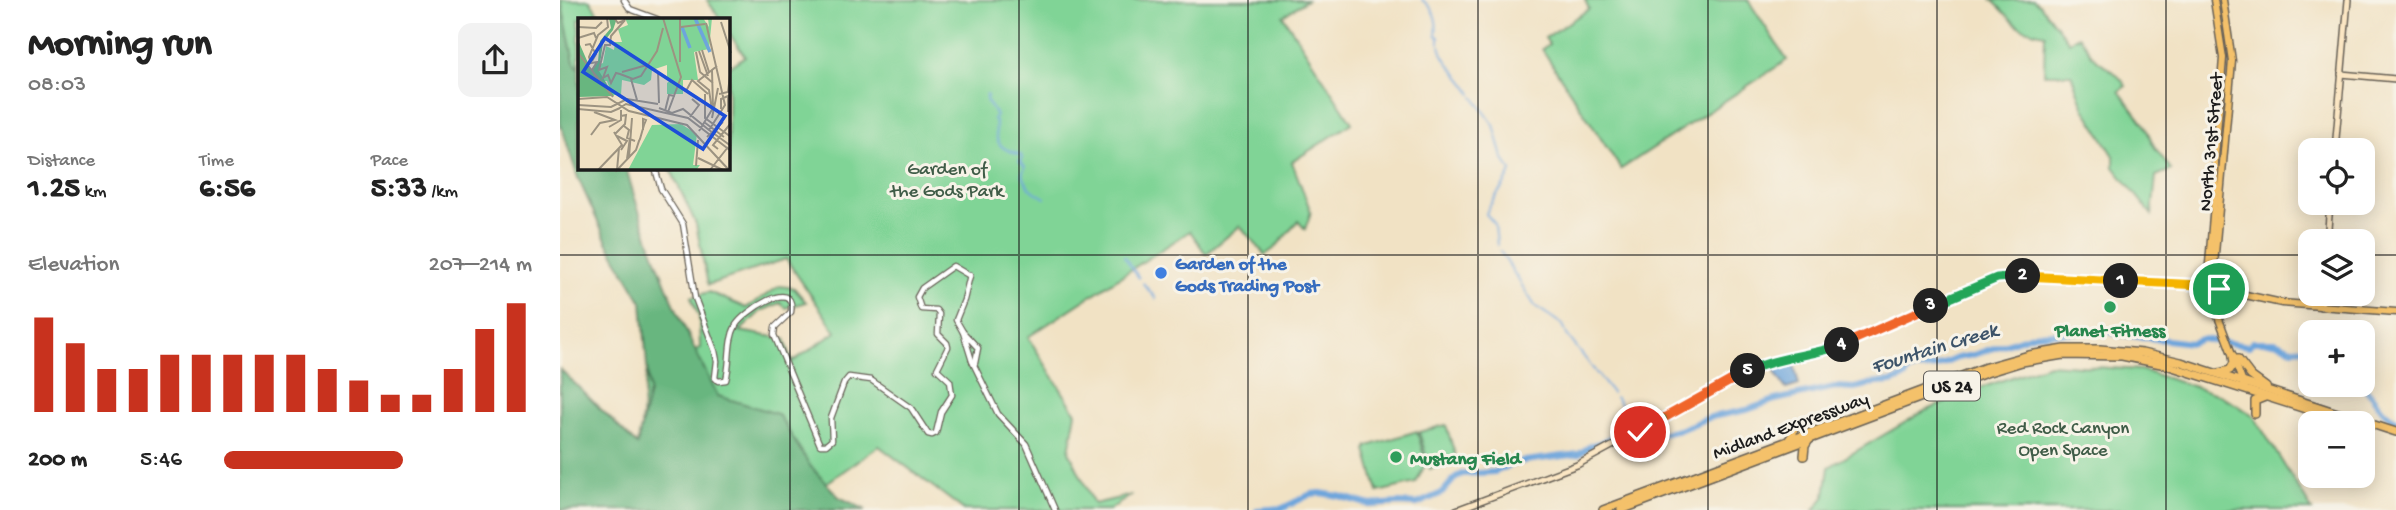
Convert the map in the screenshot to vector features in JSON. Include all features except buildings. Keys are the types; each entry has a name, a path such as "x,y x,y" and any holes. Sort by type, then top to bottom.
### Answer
{"highway":[{"name":"Midland Expressway","path":"1620,510 2008,360 2065,349 2111,352"},
{"name":"US 24","path":"2111,352 2152,355 2193,367 2312,411"},
{"name":"US 24","path":"2111,352 2279,394 2396,434"},
{"path":"2193,367 2222,373 2231,369 2234,354"},
{"path":"2234,354 2254,379 2279,394"},
{"path":"2255,414 2255,401 2271,398"},
{"path":"1787,445 1794,426 1804,456 1809,436"},
{"name":"US 24","path":"2375,429 2396,434"},
{"name":"Midland Expressway","path":"1603,510 1787,445"}],"main road":[{"name":"North 31st Street","path":"2210,288 2215,157 2223,58 2214,0"},
{"name":"North 31st Street","path":"2210,288 2231,68 2223,0"},
{"path":"2336,138 2348,0"},
{"path":"2342,74 2396,79"},
{"path":"1456,510 1552,475 1636,435 1728,381 1765,363 1829,349 1997,278 2017,275 2210,288 2283,303 2396,312"},
{"path":"2210,288 2228,337"},
{"path":"2210,288 2245,386"},
{"path":"2219,307 2222,298 2232,292"}],"street":[{"path":"624,0 630,9 654,18"},
{"path":"656,170 662,189 683,224 695,298 715,351 715,378 723,382 727,376 731,339 736,324 768,299 784,296 791,302 791,312 775,327 774,335 820,445 826,445 832,440 831,418 844,383 849,377 871,380 911,408 928,434 936,433 941,412 952,395 950,381 937,369 948,347 938,334 939,314 936,310 921,309 917,297 922,288 953,266 970,275 956,320 998,414 1026,444 1055,510"},
{"path":"963,332 978,348 975,367"}],"green space":[{"path":"560,0 590,0 601,18 578,18 578,109"},
{"path":"561,0 574,62 578,68 578,170 627,170 644,227 666,284 718,396 778,414 811,467 839,497 866,510 560,510 560,369 637,445 649,392 642,302 607,242 578,178 560,122"},
{"name":"Garden of the Gods Park","path":"707,0 1307,0 1283,16 1352,123 1292,162 1311,212 1305,229 1298,221 1275,248 1265,255 1240,226 1206,254 1190,231 1028,337 1076,413 1069,451 1094,504 1132,495 1109,510 964,510 879,446 818,489 714,461 641,426 647,368 700,348 699,317 691,297 709,292 746,308 780,286 794,288 806,302 786,308 780,303 761,311 740,331 785,339 792,362 836,332 786,259 708,285 696,224 671,170 730,170 730,67 745,56 730,35 730,18 719,18"},
{"path":"1585,0 1748,0 1787,60 1621,169 1542,49 1549,44 1545,38 1589,9"},
{"path":"1992,0 2033,0 2069,42 2078,36 2094,57 2126,86 2119,91 2144,124 2154,146 2171,170 2156,176 2152,215 2114,167 2114,156 2084,108 2071,74 2044,74 2045,34 2014,23"},
{"name":"Red Rock Canyon Open Space","path":"2049,364 2141,370 2220,395 2253,415 2312,510 1814,510 1825,496 1829,467 1923,412 1972,391"},
{"path":"1446,425 1457,461 1430,469 1419,432"},
{"name":"Mustang Field","path":"1417,431 1426,463 1416,483 1378,492 1366,450 1368,446"}],"water":[{"path":"1794,364 1799,385 1786,389 1775,372 1778,367"}],"waterway":[{"path":"1422,0 1434,15 1439,43"},
{"path":"2219,0 2227,60 2219,153"},
{"path":"1440,46 1445,59 1472,94"},
{"path":"987,94 986,100 996,115 993,119 1000,145 1021,155 1022,159 1019,161 1025,167 1022,174 1029,188 1045,198"},
{"path":"1474,97 1494,125 1503,158 1511,170 1486,214 1495,224 1497,245"},
{"path":"1500,251 1535,306 1563,325 1567,335 1612,393"},
{"path":"1124,256 1139,278"},
{"path":"1143,283 1156,299"},
{"name":"Fountain Creek","path":"1257,510 1283,508 1311,494 1320,493 1370,505 1417,504 1442,493 1462,474 1495,472 1517,462 1579,454 1631,427 1657,435 1775,400 1835,387 1854,388 1892,382 1905,377 1909,370 1936,367 2035,334 2107,331 2192,343 2201,339 2249,346 2252,342 2275,342 2298,349"},
{"path":"1615,397 1633,422 1633,428"},
{"name":"Fountain Creek","path":"2372,397 2386,414 2396,420"}],"place":[{"name":"Garden of the Gods Trading Post","path":"1161,273"},
{"name":"Planet Fitness","path":"2110,307"},
{"name":"Mustang Field","path":"1396,457"}],"route":[{"path":"1640,432 1728,381 1765,363 1842,345 1997,278 2017,275 2200,285 2219,289"}]}
